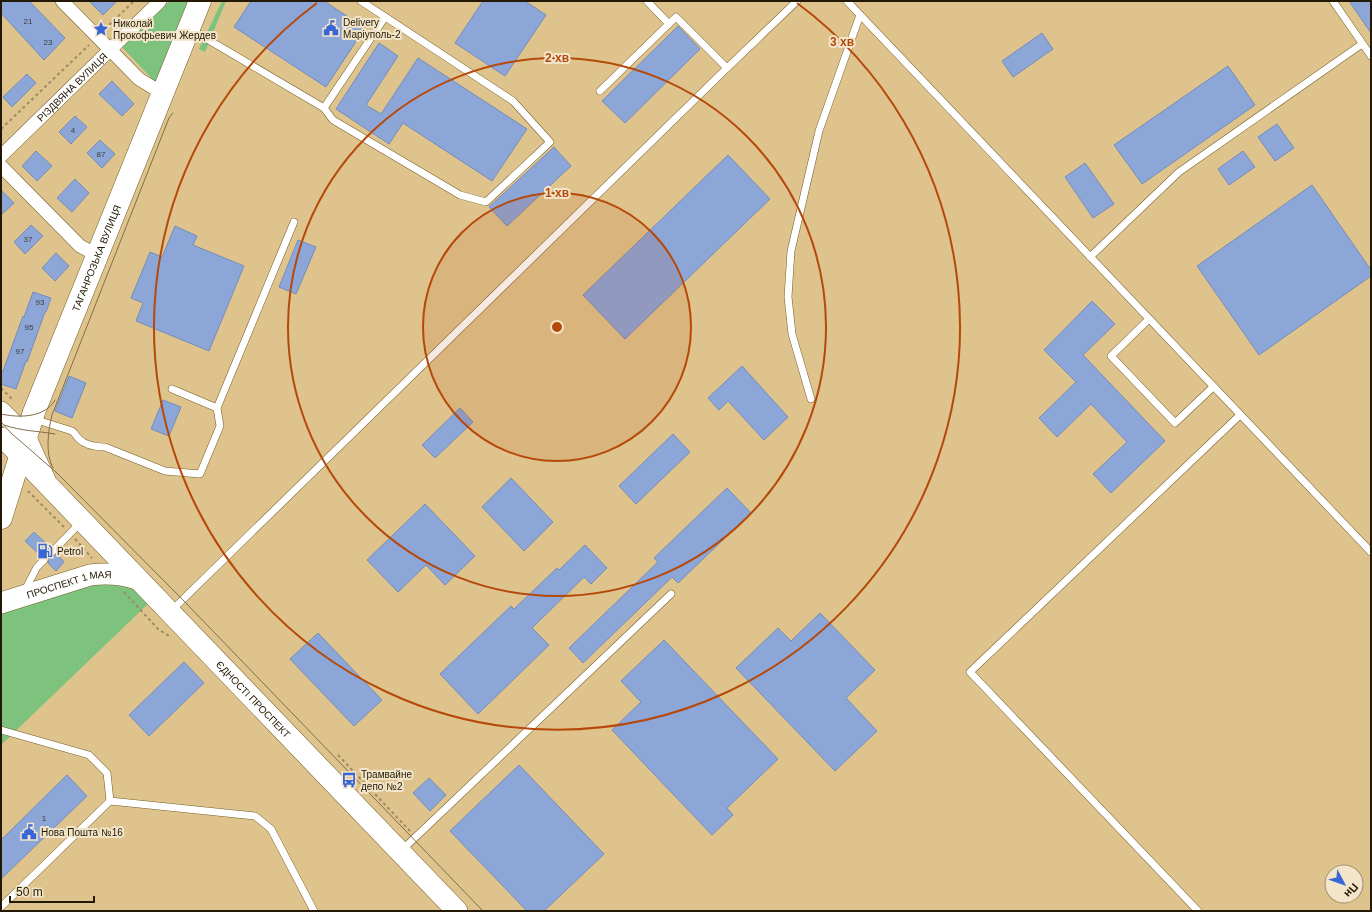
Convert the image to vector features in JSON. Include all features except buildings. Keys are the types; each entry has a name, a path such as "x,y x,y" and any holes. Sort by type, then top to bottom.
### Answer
{"highway":[{"name":"ТАГАНРОЗЬКА ВУЛИЦЯ","path":"1,518 26,437 97,255 200,1"}],"main road":[{"name":"ЄДНОСТІ ПРОСПЕКТ","path":"1,411 26,437 50,487 76,527 137,579 170,612 457,911"},
{"name":"ЄДНОСТІ ПРОСПЕКТ","path":"1,437 26,437"},
{"name":"ПРОСПЕКТ 1 МАЯ","path":"1,602 90,575 106,573 129,576 137,579"}],"street":[{"path":"62,1 139,79 162,93"},
{"name":"РІЗДВЯНА ВУЛИЦЯ","path":"1,156 160,1"},
{"path":"1,166 80,246 97,255"}],"lane":[{"path":"189,29 324,108 333,120 460,194 486,202 550,142 513,101 360,1"},
{"path":"647,1 669,24"},
{"path":"170,612 797,1"},
{"path":"847,1 1371,552"},
{"path":"1333,1 1371,56"},
{"path":"811,399 792,334 788,297 791,251 819,131 860,15"},
{"path":"600,91 676,16 727,68"},
{"path":"324,108 385,17"},
{"path":"1090,257 1179,172 1362,44"},
{"path":"26,437 72,431 80,440 90,445 104,447 165,471 200,474 220,426 217,408 294,222"},
{"path":"1149,320 1111,356 1175,423 1213,387"},
{"path":"172,389 217,408"},
{"path":"1198,911 970,672 1240,414"},
{"path":"53,550 76,527"},
{"path":"22,595 37,567 44,560"},
{"path":"400,852 671,594"},
{"path":"1,730 89,755 107,773 110,800"},
{"path":"1,907 110,800"},
{"path":"110,800 255,816 271,829 314,911"}],"path":[{"path":"1,130 134,1"},
{"path":"28,491 76,527"},
{"path":"338,755 416,836"}],"green space":[{"path":"170,1 190,1 156,83 122,47"},
{"path":"222,1 226,1 205,52 199,49"},
{"path":"126,577 150,602 1,745 1,609"}],"tram line":[{"path":"53,468 50,462 48,449 48,435 52,415 169,118 173,113"},
{"path":"1,414 16,416 31,415 45,410 51,406 55,400"},
{"path":"1,422 11,433 57,473 183,600 483,911"},
{"path":"4,425 23,430 55,434"}],"place":[{"name":"Delivery Марiуполь-2","path":"331,28"},
{"name":"Николай Прокофьевич Жердев","path":"101,29"},
{"name":"Petrol","path":"45,551"},
{"name":"Трамвайне депо №2","path":"349,780"},
{"name":"Нова Пошта №16","path":"29,832"}]}
